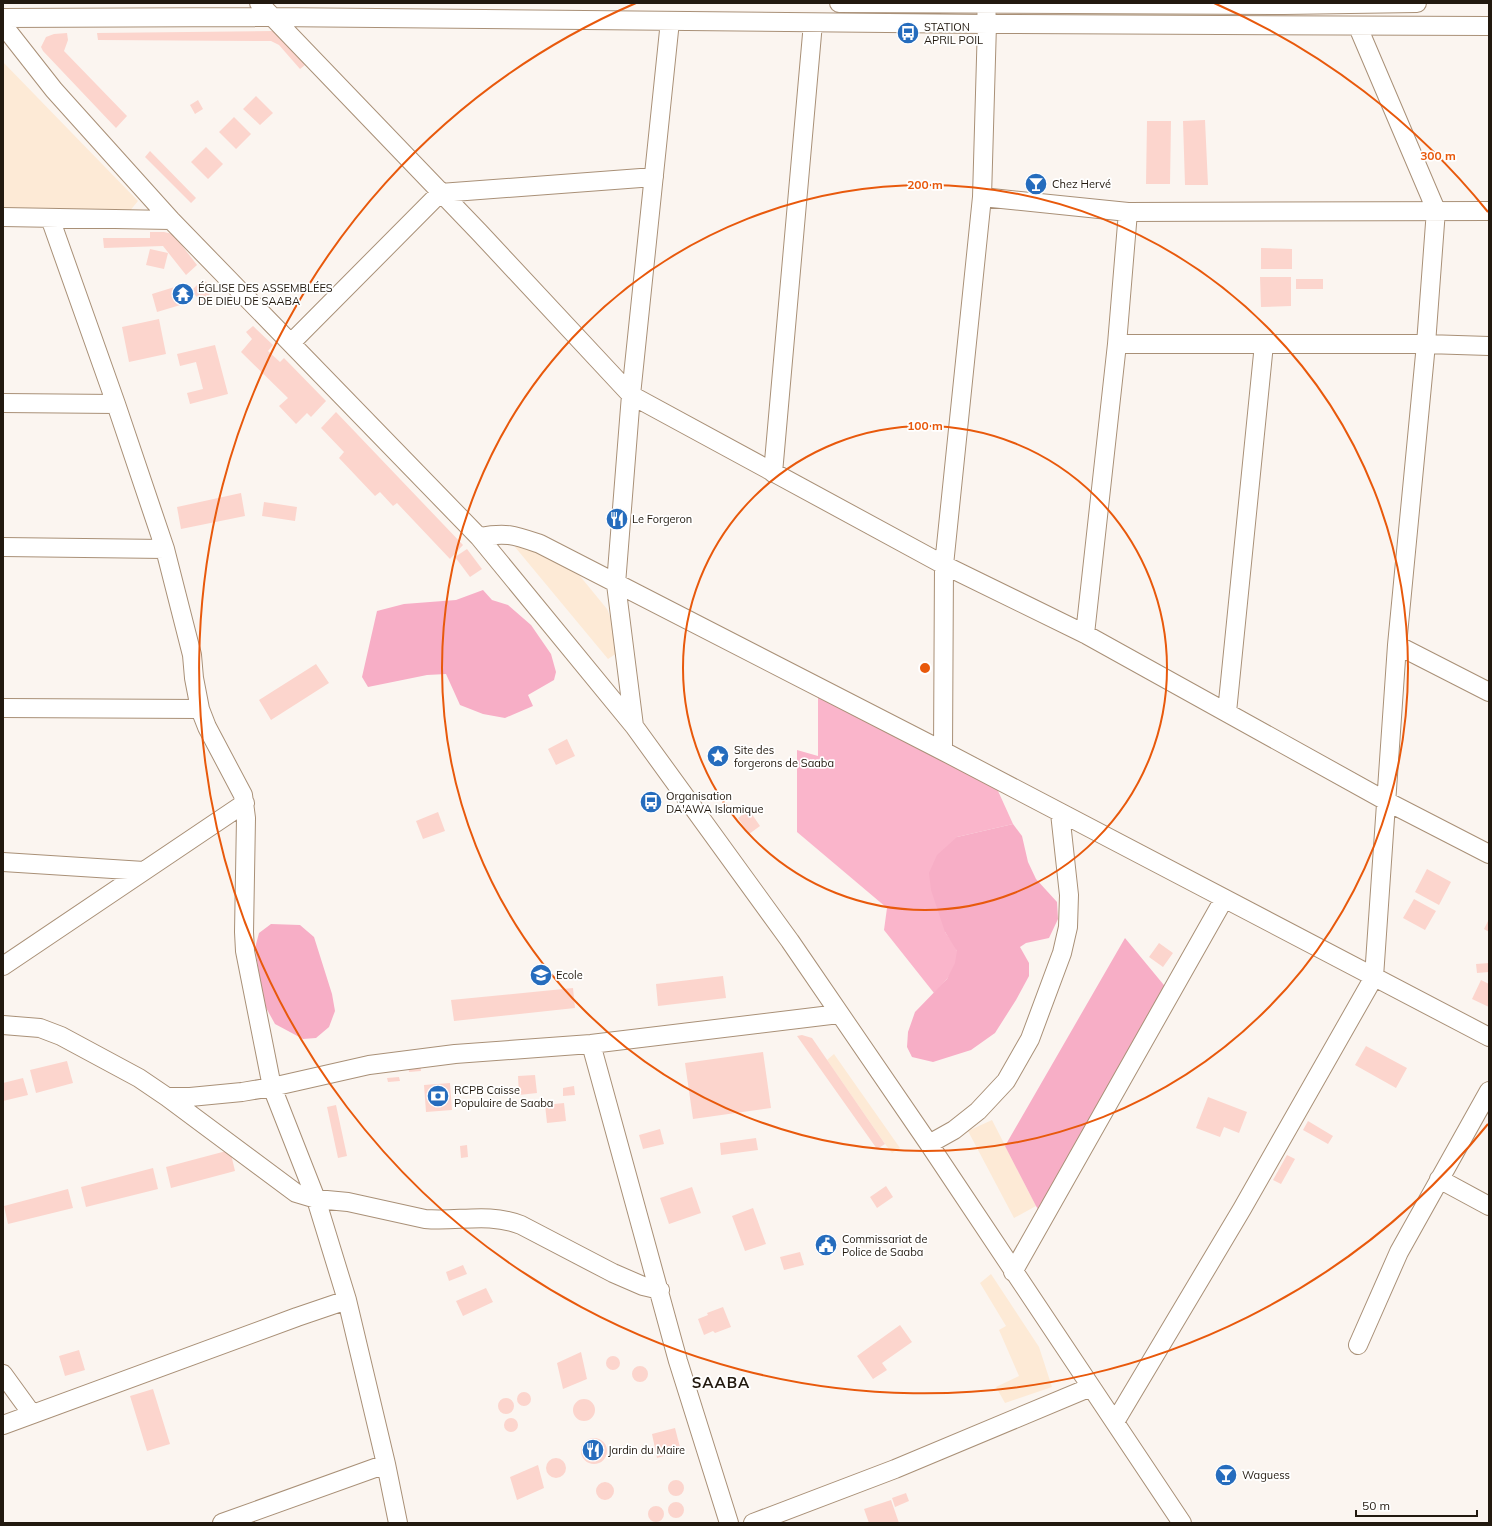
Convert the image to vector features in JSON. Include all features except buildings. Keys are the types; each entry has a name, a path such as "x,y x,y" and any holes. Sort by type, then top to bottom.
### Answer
{"street":[{"path":"259,3 479,232 631,395 944,565 1085,634 1386,801 1489,854"},
{"path":"839,3 1417,3"},
{"path":"943,752 944,565 982,196 987,24 986,4"},
{"path":"3,18 271,17 366,10 670,21 1358,27 1489,26"},
{"path":"634,726 616,584 631,395 670,21"},
{"path":"773,473 813,23"},
{"path":"1115,1422 1242,1209 1374,977 1397,645 1426,344 1436,210 1358,27"},
{"path":"6,34 54,90 171,220 480,537 634,726 790,941 929,1144 1013,1272 1182,1523"},
{"path":"291,343 440,193 654,177"},
{"path":"982,196 1128,212 1489,211"},
{"path":"1085,634 1117,344 1128,212"},
{"path":"3,217 171,220"},
{"path":"50,218 116,404 164,548 192,655 194,678 200,709 207,727 240,787 245,803 245,951 272,1087 316,1198 347,1300 386,1464 398,1523"},
{"path":"1117,344 1426,344 1489,346"},
{"path":"1227,712 1264,344"},
{"path":"3,403 116,404"},
{"path":"480,537 497,534 513,535 540,544 943,752 1489,1037"},
{"path":"3,547 164,548"},
{"path":"1397,645 1489,692"},
{"path":"3,708 200,709"},
{"path":"3,966 245,803"},
{"path":"929,1144 954,1130 978,1112 1006,1081 1030,1039 1062,953 1068,927 1068,894 1060,814"},
{"path":"3,862 144,871"},
{"path":"1013,1272 1224,900"},
{"path":"167,1097 190,1097 242,1092 272,1087 369,1065 455,1054 591,1044 827,1017 839,1014"},
{"path":"3,1025 40,1028 61,1036 139,1078 167,1097 287,1187 296,1192 316,1198 348,1202 436,1220 490,1217 507,1220 521,1224 612,1273 643,1286 660,1290"},
{"path":"591,1044 660,1290 678,1361 730,1523"},
{"path":"1358,1345 1399,1252 1489,1091"},
{"path":"1439,1179 1489,1206"},
{"path":"3,1425 347,1300"},
{"path":"3,1374 32,1414"},
{"path":"753,1523 895,1469 1091,1387"},
{"path":"222,1523 386,1464"}],"shaded area":[{"path":"3,62 138,201 124,218 3,215"},
{"path":"522,540 575,570 607,609 623,649 608,659 515,547"},
{"path":"483,590 492,600 508,605 531,625 551,654 556,672 554,680 528,695 533,706 505,718 483,714 460,705 446,674 427,675 368,687 362,677 377,611 404,604 456,600"},
{"path":"818,690 994,782 1013,824 957,837 945,932 955,946 957,957 954,969 934,993 884,930 887,908 797,832 797,750 818,756"},
{"path":"1013,824 1022,836 1028,862 1036,879 1057,902 1058,919 1049,938 1026,943 1020,947 1029,963 1029,976 995,1033 971,1050 933,1062 912,1057 907,1047 908,1032 915,1012 947,979 955,963 957,951 945,932 931,890 929,873 937,855 957,837"},
{"path":"271,924 300,925 314,937 332,994 335,1011 329,1027 316,1038 303,1039 275,1024 264,1004 255,948 259,933"},
{"path":"1125,938 1168,990 1040,1212 1005,1146"},
{"path":"834,1054 900,1148 892,1153 885,1144 827,1060"},
{"path":"992,1120 1036,1206 1014,1218 968,1131"},
{"path":"991,1274 1039,1347 1052,1387 1005,1403 996,1387 1019,1376 999,1330 1006,1326 980,1283"}],"place":[{"name":"STATION APRIL POIL","path":"908,33"},
{"name":"Chez Hervé","path":"1036,184"},
{"name":"ÉGLISE DES ASSEMBLÉES DE DIEU DE SAABA","path":"183,294"},
{"name":"Le Forgeron","path":"617,519"},
{"name":"Site des forgerons de Saaba","path":"718,756"},
{"name":"Organisation DA'AWA Islamique","path":"651,802"},
{"name":"Ecole","path":"541,975"},
{"name":"RCPB Caisse Populaire de Saaba","path":"438,1096"},
{"name":"Commissariat de Police de Saaba","path":"826,1245"},
{"name":"Jardin du Maire","path":"593,1450"},
{"name":"Waguess","path":"1226,1475"}],"district":[{"name":"SAABA","path":"721,1383"}]}
